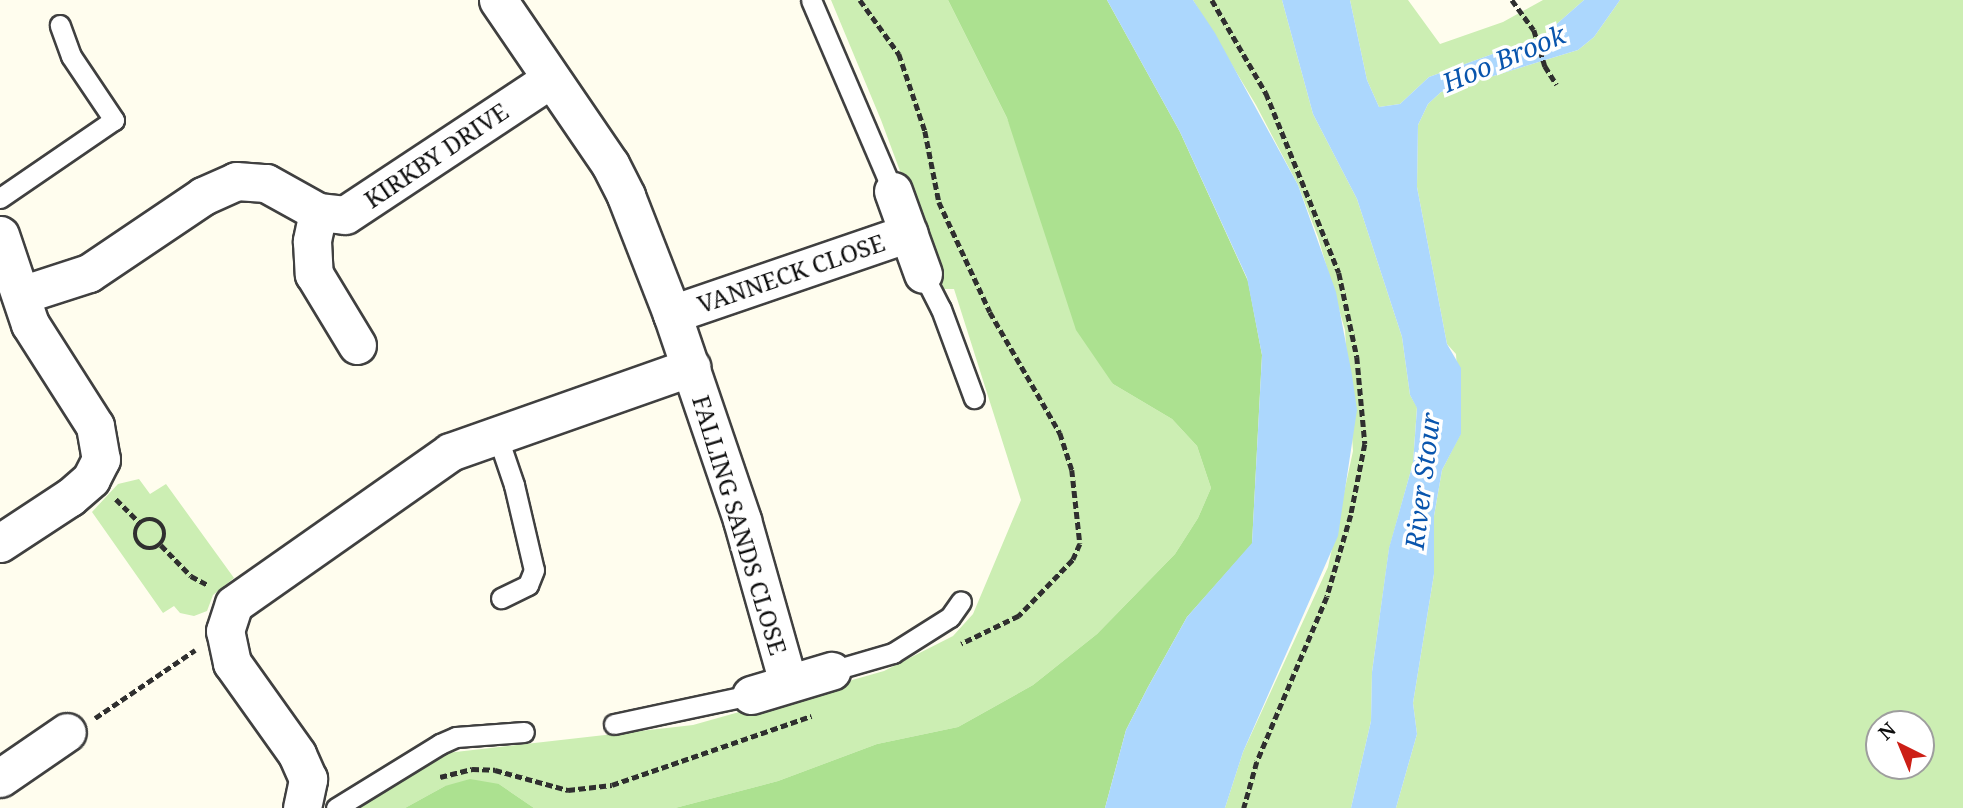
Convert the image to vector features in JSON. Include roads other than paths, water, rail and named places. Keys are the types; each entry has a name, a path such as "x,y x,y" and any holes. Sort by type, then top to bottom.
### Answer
{"street":[{"name":"FALLING SANDS CLOSE","path":"498,0 549,80 610,164 673,314 742,520 788,683"},
{"name":"KIRKBY DRIVE","path":"318,212 345,215 373,200 465,133 549,80"},
{"path":"20,295 89,273 203,196 236,181 266,183 318,212 312,241 314,274 357,345"},
{"name":"VANNECK CLOSE","path":"893,191 923,274"},
{"name":"VANNECK CLOSE","path":"673,314 909,233"},
{"path":"0,234 20,295 44,349 95,426 101,459 91,479 70,497 0,543"},
{"path":"303,808 308,789 304,767 232,663 229,617 450,452 691,367"},
{"name":"FALLING SANDS CLOSE","path":"751,695 831,671"},
{"path":"0,778 67,732"}],"lane":[{"path":"811,0 893,191"},
{"path":"0,198 114,120 71,56 60,25"},
{"path":"923,274 942,309 974,398"},
{"path":"497,435 514,485 534,570 528,586 501,598"},
{"path":"831,671 893,653 950,617 961,601"},
{"path":"614,724 751,695"},
{"path":"336,808 440,744 456,737 524,732"}],"water":[{"path":"1107,0 1193,0 1215,33 1298,185 1336,292 1352,375 1357,410 1338,536 1243,752 1225,808 1105,808 1126,730 1148,687 1187,617 1252,543 1262,355 1247,278 1180,132"},
{"path":"1282,0 1350,0 1367,80 1379,107 1400,104 1429,77 1543,36 1584,0 1620,0 1594,37 1578,50 1441,92 1428,104 1418,125 1417,187 1447,344 1461,368 1461,434 1442,470 1434,516 1434,574 1413,703 1417,734 1396,808 1351,808 1371,721 1372,672 1389,548 1413,463 1417,408 1410,395 1402,337 1357,199 1313,114"}],"water label":[{"name":"Hoo Brook","path":"1504,59"},
{"name":"River Stour","path":"1423,481"}]}
